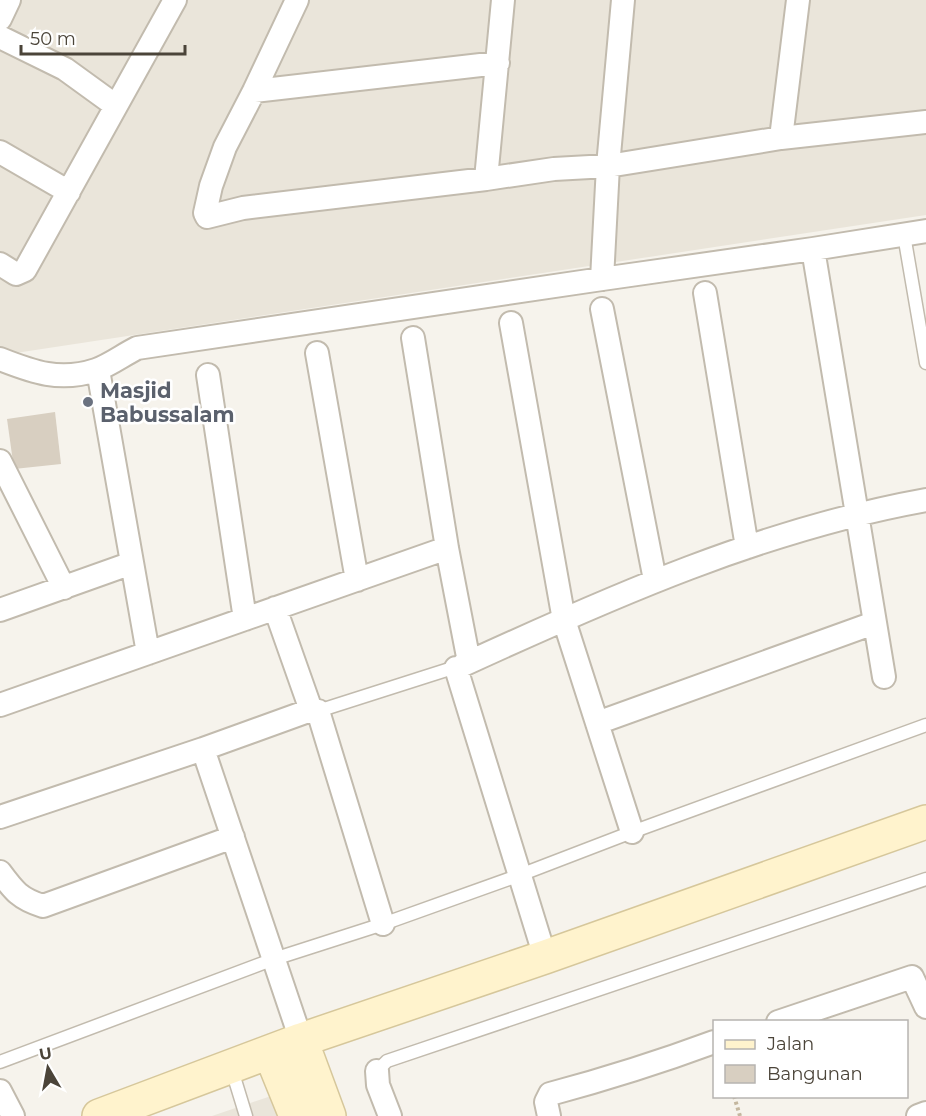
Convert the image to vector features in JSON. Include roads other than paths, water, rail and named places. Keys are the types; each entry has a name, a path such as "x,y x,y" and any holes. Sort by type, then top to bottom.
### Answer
{"street":[{"path":"0,19 9,0"},
{"path":"0,264 16,274 25,270 175,0"},
{"path":"297,0 225,147 204,213 207,217 243,208 554,169 608,166 781,138 926,122"},
{"path":"486,179 503,0"},
{"path":"602,279 608,166 623,0"},
{"path":"781,138 798,0"},
{"path":"0,37 65,69 116,106"},
{"path":"254,91 498,63"},
{"path":"0,152 69,192"},
{"path":"0,359 35,373 71,376 98,370 137,348 926,231"},
{"path":"813,249 884,677"},
{"path":"705,293 747,547"},
{"path":"602,309 655,580"},
{"path":"511,323 564,620 632,832"},
{"path":"413,338 447,548 463,665 520,875 545,957"},
{"path":"317,353 357,580"},
{"path":"98,370 148,653"},
{"path":"208,375 245,619"},
{"path":"0,461 64,588"},
{"path":"463,665 655,580 747,547 856,514 926,500"},
{"path":"0,705 447,548"},
{"path":"0,610 132,563"},
{"path":"275,608 314,711 383,924"},
{"path":"597,723 874,623"},
{"path":"0,817 314,711"},
{"path":"203,749 329,1116"},
{"path":"110,1114 302,1040 926,822"},
{"path":"0,872 16,894 43,906 233,837"},
{"path":"784,1020 912,977 926,1007"},
{"path":"549,1116 546,1102 550,1094 615,1076 635,1067 713,1042"},
{"path":"270,1052 296,1116"},
{"path":"377,1071 378,1085 390,1116"},
{"path":"0,1091 13,1116"},
{"path":"918,1116 926,1113"}],"lane":[{"path":"904,235 926,363"},
{"path":"314,711 463,665"},
{"path":"0,1062 274,959 383,924 926,726"},
{"path":"377,1071 387,1061 926,879"},
{"path":"231,1066 246,1116"}],"place":[{"name":"Masjid Babussalam","path":"88,402"}]}
